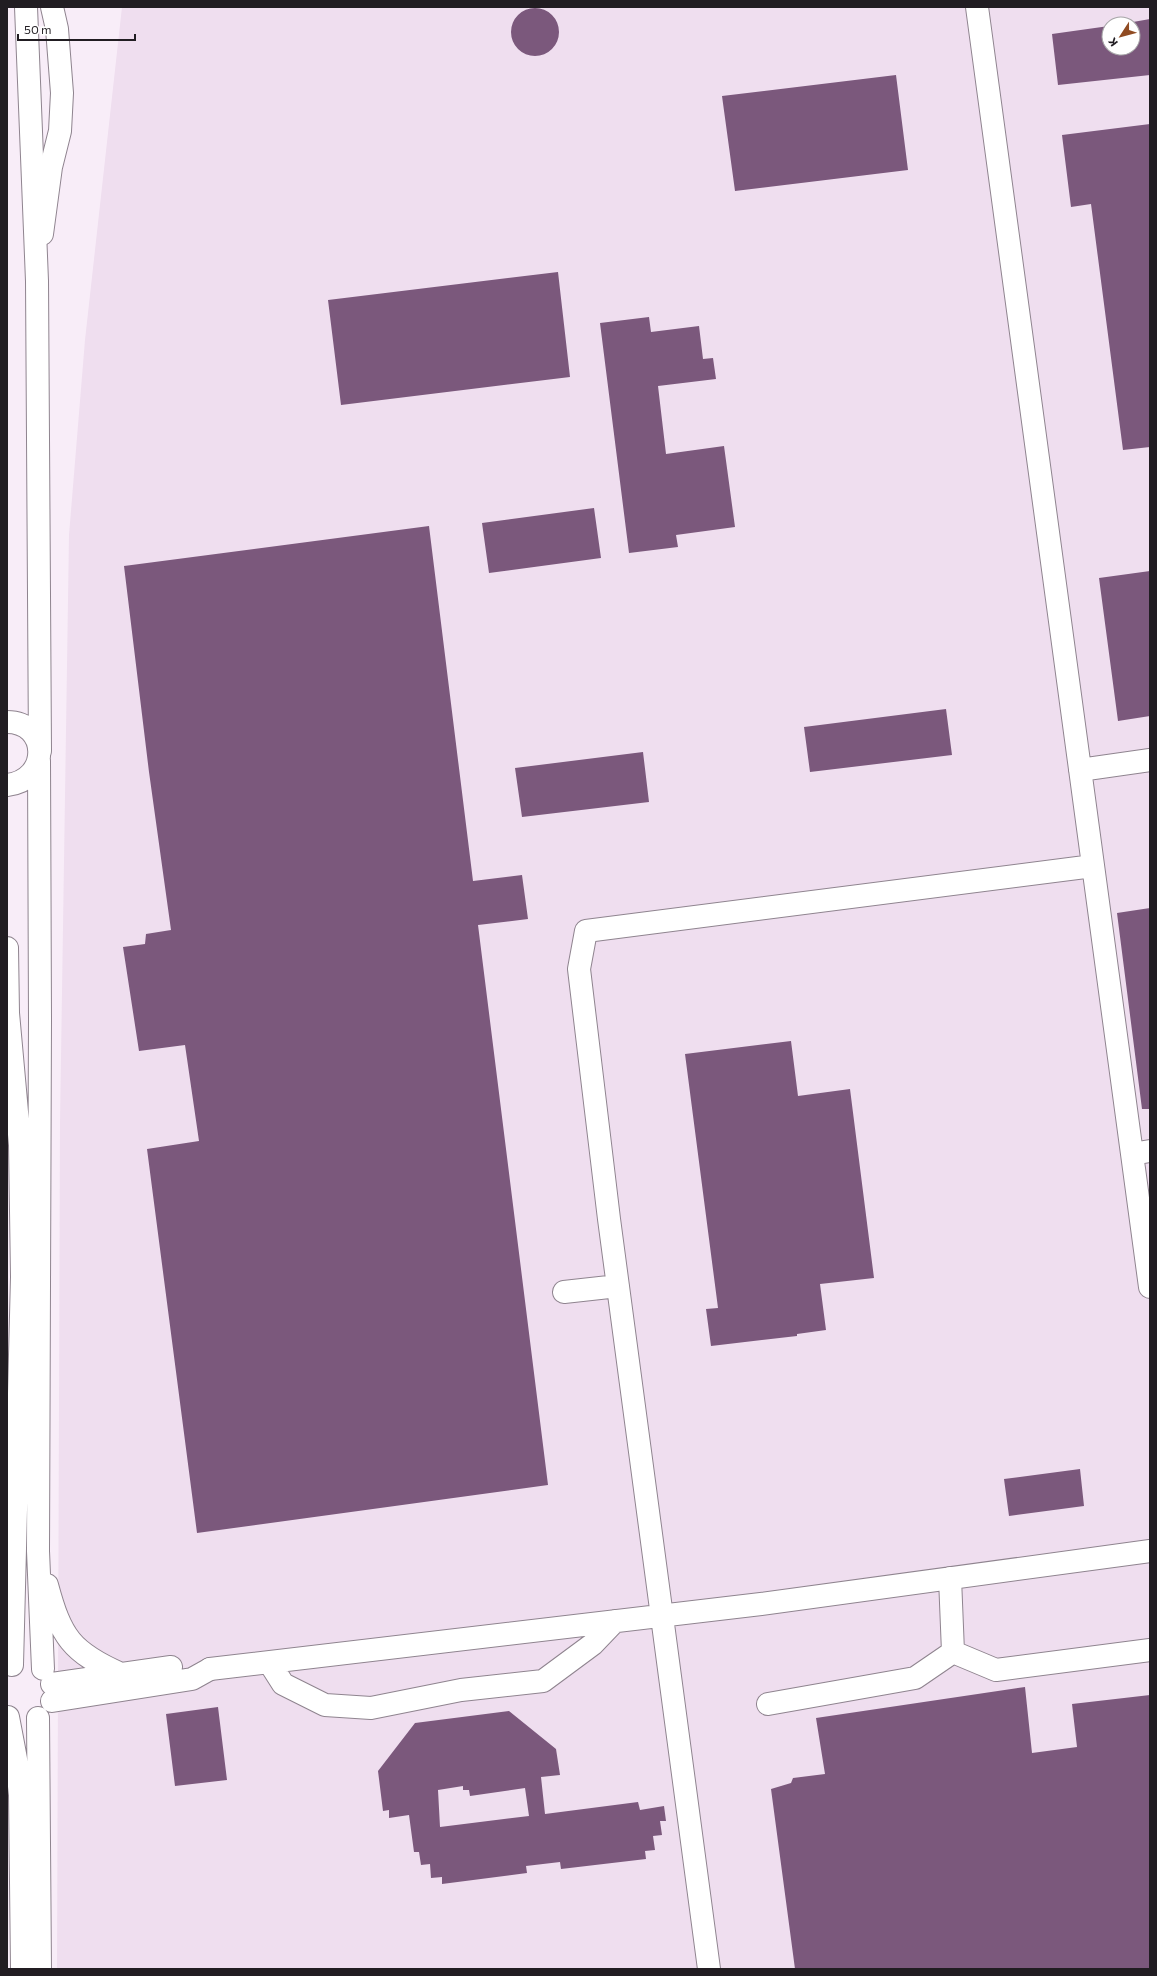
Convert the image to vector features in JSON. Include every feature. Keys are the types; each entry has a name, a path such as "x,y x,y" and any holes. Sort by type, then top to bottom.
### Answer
{"main road":[{"path":"8,1717 17,1721 27,1722 44,1714 49,1685 38,1553 40,1028 37,281 26,7"},
{"path":"37,281 45,203 51,167 60,131 62,93 57,29 52,7"},
{"path":"977,7 1093,866 1141,1153 1150,1288"},
{"path":"7,722 14,722 23,725 32,732 37,741 39,756 34,771 27,779 18,784 7,785"},
{"path":"1080,770 1150,760"},
{"path":"709,1969 618,1286 579,969 586,931 1093,866"},
{"path":"7,948 8,1013 20,1145 22,1277 10,1666 25,1662 35,1664 49,1685"},
{"path":"564,1292 618,1286"},
{"path":"49,1685 190,1665 210,1669 615,1621 1150,1551"},
{"path":"38,1553 50,1596 59,1622 66,1634 74,1645 94,1662 121,1674"},
{"path":"950,1578 953,1652"},
{"path":"269,1662 283,1684 325,1705 371,1708 461,1690 543,1681 593,1644 615,1621"},
{"path":"953,1652 996,1670 1150,1650"},
{"path":"768,1704 915,1678 953,1652"},
{"path":"49,1685 192,1679 210,1669"},
{"path":"8,1717 16,1759 20,1795 22,1969"},
{"path":"38,1718 40,1969"}],"shaded area":[{"path":"122,7 1150,7 1150,1969 57,1969 60,1123 69,535 85,340"}],"building":[{"path":"535,8 544,10 552,15 557,23 559,32 557,41 552,49 544,54 535,56 526,54 518,49 513,41 511,32 513,23 518,15 526,10"},
{"path":"1150,19 1150,75 1058,85 1052,34 1101,27 1101,56 1141,56 1141,21"},
{"path":"896,75 908,170 735,191 722,96"},
{"path":"1150,124 1150,447 1123,450 1091,204 1071,207 1062,135"},
{"path":"558,272 570,377 341,405 328,300"},
{"path":"649,317 651,332 699,326 703,359 713,358 716,379 658,386 666,454 724,446 735,527 676,535 678,547 629,553 600,323"},
{"path":"594,508 601,558 489,573 482,523"},
{"path":"429,526 473,881 522,875 528,919 478,925 548,1485 197,1533 147,1149 199,1141 185,1045 139,1051 123,947 145,944 146,934 171,930 149,772 124,566"},
{"path":"1150,571 1150,716 1118,721 1099,578"},
{"path":"946,709 952,755 810,772 804,727"},
{"path":"643,752 649,802 522,817 515,768"},
{"path":"1150,908 1150,1109 1142,1109 1117,913"},
{"path":"791,1041 798,1096 850,1089 874,1278 820,1284 826,1330 797,1334 797,1336 711,1346 706,1309 718,1308 685,1054"},
{"path":"1080,1469 1084,1506 1009,1516 1004,1479"},
{"path":"1025,1687 1032,1753 1077,1747 1072,1704 1150,1695 1150,1969 795,1969 771,1789 791,1783 793,1778 825,1774 816,1718"},
{"path":"218,1707 227,1780 175,1786 166,1714"},
{"path":"509,1711 556,1749 560,1775 541,1777 545,1814 638,1802 640,1810 664,1806 666,1821 660,1821 662,1835 653,1836 655,1850 645,1851 646,1859 561,1869 560,1862 526,1866 527,1873 442,1884 442,1877 431,1878 430,1864 421,1865 419,1852 414,1852 409,1815 389,1818 389,1810 383,1811 378,1771 415,1723","holes":["463,1786 463,1790 469,1790 470,1796 525,1788 529,1816 440,1827 438,1790"]}]}
